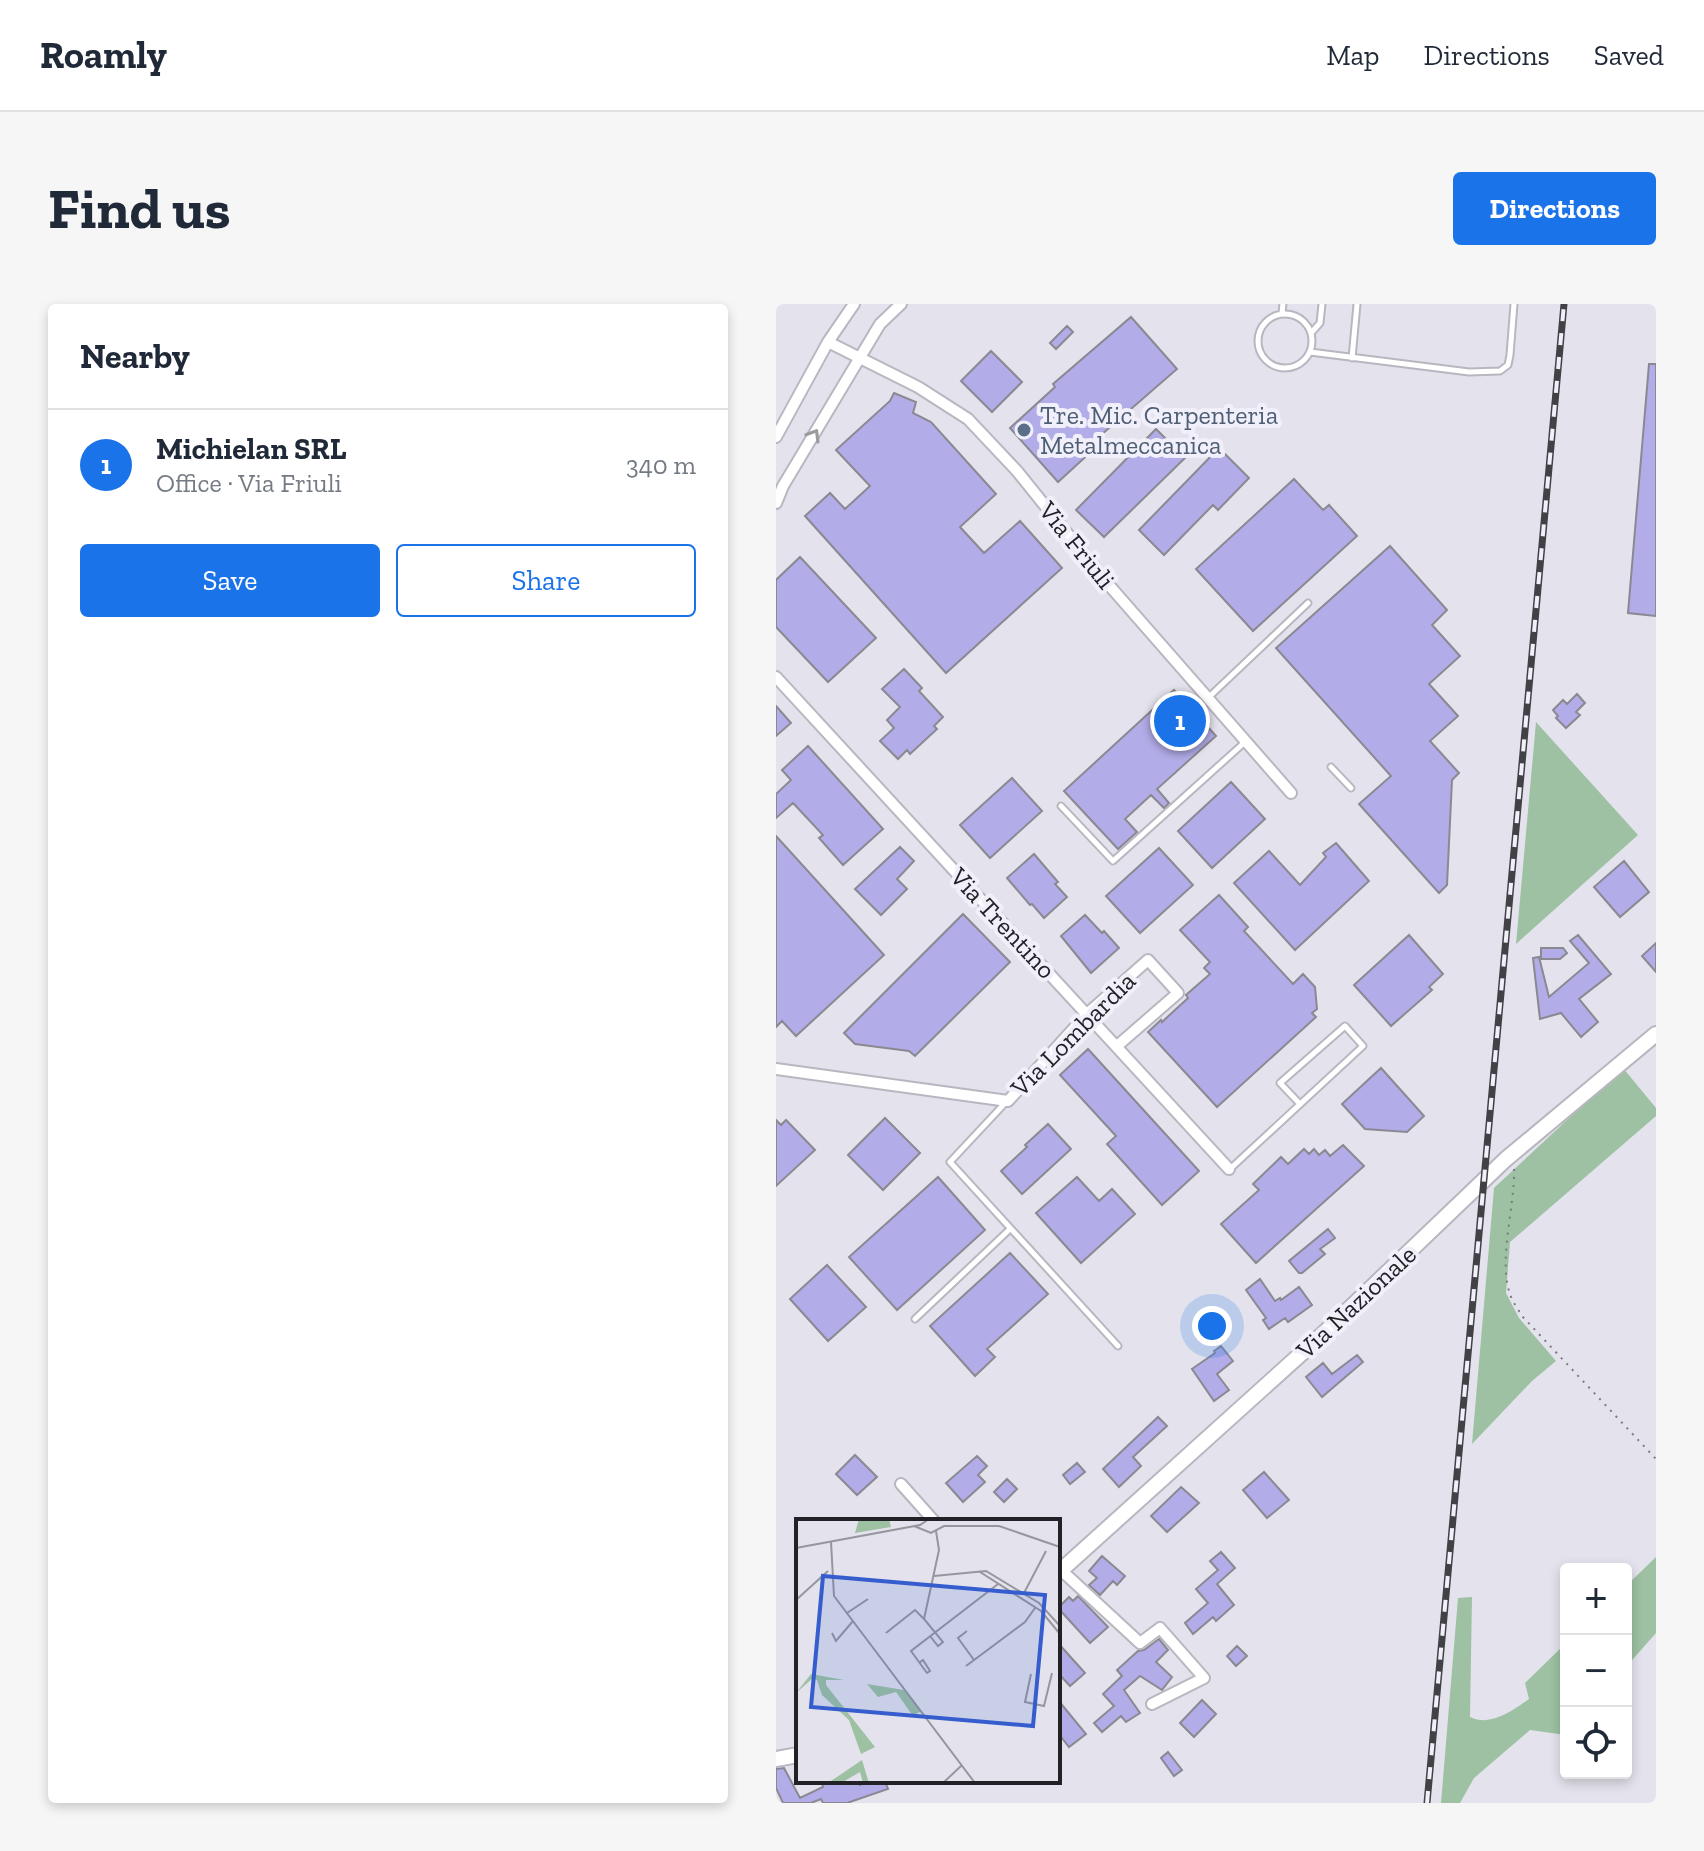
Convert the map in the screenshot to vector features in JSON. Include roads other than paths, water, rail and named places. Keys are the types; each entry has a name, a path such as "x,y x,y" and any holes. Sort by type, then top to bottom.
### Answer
{"street":[{"path":"776,437 828,342 854,304"},
{"path":"776,503 783,486 880,324 901,304"},
{"name":"Via Friuli","path":"828,342 918,387 968,419 1017,471 1108,584 1291,793"},
{"name":"Via Trentino","path":"776,677 1229,1169"},
{"name":"Via Lombardia","path":"776,1069 1008,1101 1087,1014 1148,960 1178,993 1117,1046"},
{"name":"Via Nazionale","path":"1060,1572 1323,1334 1506,1159 1656,1034"},
{"path":"901,1484 932,1519"},
{"path":"1060,1572 1140,1643 1160,1628 1204,1678 1152,1704"},
{"path":"776,1759 796,1755"}],"lane":[{"path":"1282,313 1283,304"},
{"path":"1311,333 1320,323 1322,304"},
{"path":"1352,358 1357,304"},
{"path":"1310,352 1469,372 1500,371 1508,365 1514,304"},
{"path":"1282,313 1300,318 1311,333 1310,352 1305,360 1288,369 1270,364 1258,349 1257,339 1265,322 1282,313"},
{"path":"1208,698 1308,603"},
{"path":"1061,806 1113,861 1246,741"},
{"path":"1331,767 1351,788"},
{"path":"1229,1169 1300,1104 1363,1046 1345,1026 1280,1083 1300,1104"},
{"path":"1008,1101 950,1162 1118,1346"},
{"path":"915,1319 1010,1229"}],"railway":[{"path":"1427,1803 1564,304"}],"place":[{"name":"Tre. Mic. Carpenteria Metalmeccanica","path":"1024,430"},
{"name":"Michielan SRL","path":"1180,721"}]}
